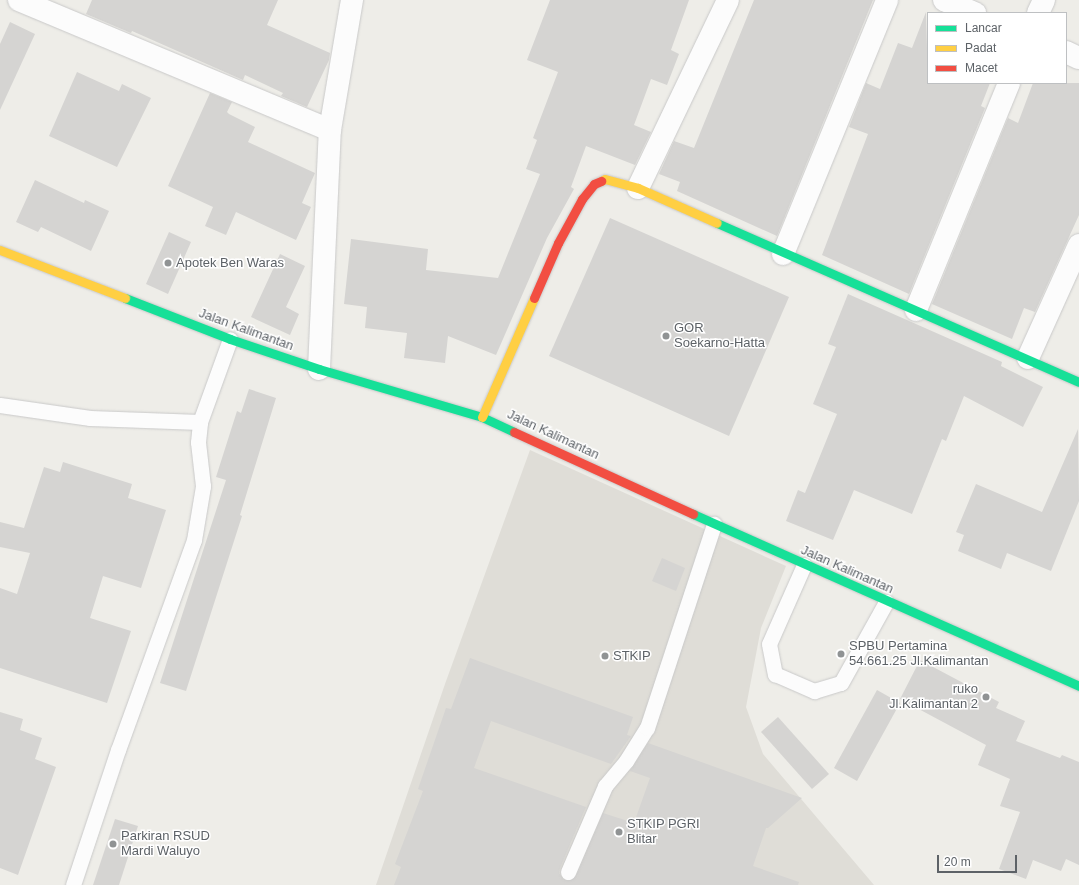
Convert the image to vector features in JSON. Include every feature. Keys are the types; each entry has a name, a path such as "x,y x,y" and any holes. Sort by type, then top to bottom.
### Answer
{"main road":[{"path":"482,417 558,243 582,199 594,184 605,179 638,188 783,254 1028,358 1079,382"},
{"name":"Jalan Kalimantan","path":"0,250 230,339 319,369 482,417 886,602 1079,686"}],"street":[{"path":"19,0 330,130"},
{"path":"319,369 330,130 352,0"},
{"path":"638,188 728,0"},
{"path":"783,254 887,0"},
{"path":"944,0 973,12"},
{"path":"1038,12 1044,0"},
{"path":"1067,52 1079,58"},
{"path":"916,310 1009,84"},
{"path":"1028,358 1079,245"}],"lane":[{"path":"74,885 118,750 194,540 203,486 198,442 200,422 230,339"},
{"path":"0,405 90,418 200,422"},
{"path":"568,872 605,786 626,761 647,728 714,524"},
{"path":"804,565 769,644 775,674 794,683 814,691 841,683 886,602"}],"shaded area":[{"name":"STKIP","path":"530,450 786,566 761,628 746,707 763,754 874,885 376,885 445,684"}],"building":[{"path":"92,0 278,0 267,25 330,53 329,60 307,107 281,96 283,93 245,75 243,80 132,31 131,33 86,14"},
{"path":"550,0 689,0 671,50 679,54 667,85 651,79 634,125 651,132 635,165 586,146 571,187 574,189 547,238 496,355 448,336 445,363 404,358 407,333 365,328 367,307 344,304 351,239 428,249 426,270 498,278 540,174 526,169 537,140 533,138 558,72 527,60"},
{"path":"754,0 873,0 777,236 677,191 680,182 659,174 674,141 694,148"},
{"path":"926,12 927,84 990,84 981,106 985,108 909,294 822,255 868,134 849,127 866,83 880,89 898,43 912,48"},
{"path":"10,22 35,34 0,110 0,44"},
{"path":"77,72 119,91 122,84 151,98 117,167 49,136"},
{"path":"1079,83 1079,215 1035,312 1024,308 1012,339 932,304 1008,118 1018,123 1033,84"},
{"path":"210,93 232,102 227,112 255,127 248,142 315,173 302,203 311,207 296,240 236,212 226,235 205,226 213,207 168,186"},
{"path":"35,180 84,203 85,200 109,211 91,251 41,227 38,232 16,222"},
{"path":"610,218 789,297 729,436 549,356"},
{"name":"Apotek Ben Waras","path":"169,232 191,242 168,294 146,284"},
{"path":"280,254 305,266 286,307 299,314 290,335 251,317"},
{"path":"848,294 1002,362 1001,366 1043,387 1023,427 964,396 946,441 942,439 912,514 854,490 833,540 786,521 798,490 805,493 837,414 813,404 836,347 828,344"},
{"path":"249,389 276,398 240,515 242,516 186,691 160,683 226,480 216,477 237,411 241,413"},
{"path":"1078,429 1079,501 1051,571 1007,553 1001,569 958,551 964,535 956,532 976,484 1042,512"},
{"path":"63,462 132,484 128,498 166,510 141,588 103,576 90,618 131,631 107,703 0,668 0,588 17,594 30,553 0,547 0,522 24,528 44,467 60,472"},
{"path":"662,558 685,568 676,591 652,581"},
{"path":"470,658 633,717 627,735 631,736 611,764 491,721 474,768 586,807 560,868 559,873 564,880 569,881 576,876 603,813 634,823 650,778 630,771 648,743 802,798 768,828 766,828 753,866 799,882 798,885 394,885 401,867 395,864 423,791 418,789 446,708 451,709"},
{"path":"920,660 999,702 996,708 1025,721 1016,741 1060,758 1062,755 1079,762 1079,865 1066,859 1061,871 1033,860 1026,879 999,869 1020,812 1000,806 1010,779 978,765 986,745 900,699"},
{"path":"877,690 900,703 857,781 834,768"},
{"path":"0,712 23,719 20,730 42,738 35,759 56,767 18,875 0,868"},
{"path":"778,717 829,774 812,789 761,732"},
{"path":"115,819 138,826 119,885 93,885"}],"traffic: fast":[{"path":"717,223 1079,382"},
{"path":"125,298 230,339 319,369 482,417 514,432"},
{"path":"693,514 1079,686"}],"traffic: slow":[{"path":"601,181 605,179 638,188 717,223"},
{"path":"0,250 125,298"},
{"path":"482,417 534,298"}],"traffic: jam":[{"path":"534,298 558,243 582,199 594,184 601,181"},
{"path":"514,432 693,514"}],"place":[{"name":"Apotek Ben Waras","path":"168,263"},
{"name":"GOR Soekarno-Hatta","path":"666,336"},
{"name":"SPBU Pertamina 54.661.25 Jl.Kalimantan","path":"841,654"},
{"name":"STKIP","path":"605,656"},
{"name":"ruko Jl.Kalimantan 2","path":"986,697"},
{"name":"STKIP PGRI Blitar","path":"619,832"},
{"name":"Parkiran RSUD Mardi Waluyo","path":"113,844"}]}
